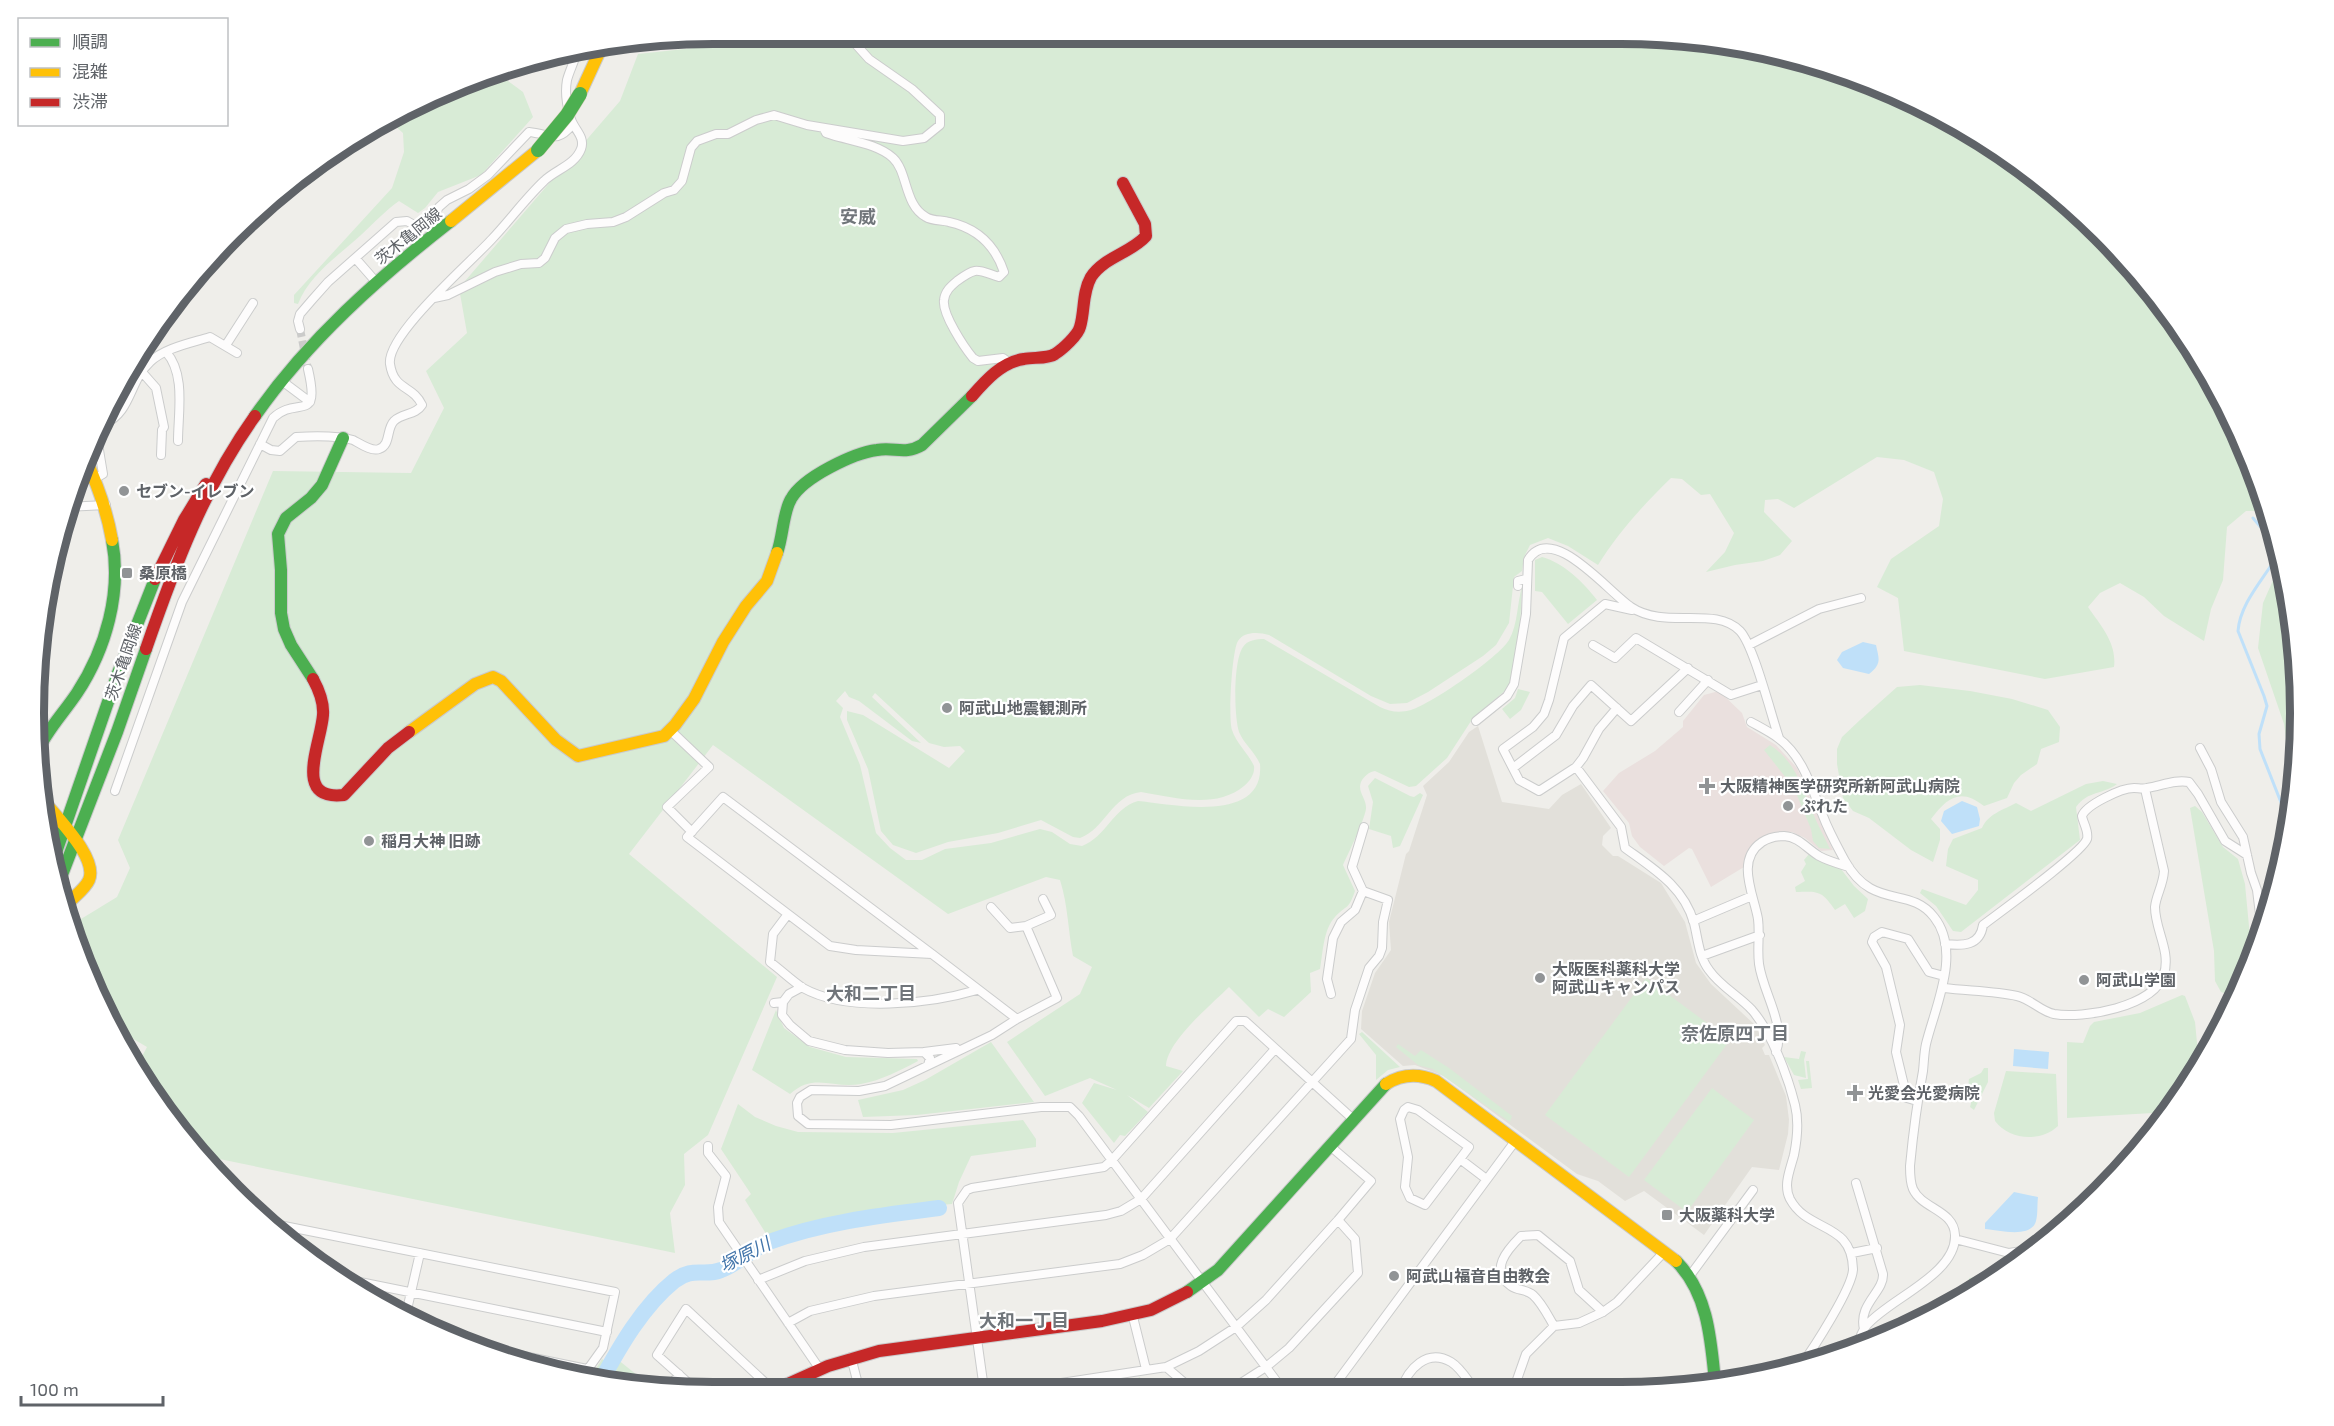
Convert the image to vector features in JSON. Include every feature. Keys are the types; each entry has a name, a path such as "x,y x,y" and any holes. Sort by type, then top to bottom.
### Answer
{"street":[{"path":"434,298 448,295 495,272 521,264 539,263 545,258 555,238 566,229 626,218 664,193 674,190 682,181 691,148 697,141 716,134 728,134 756,120 774,115 824,128 903,141 924,138 940,125 940,115 926,100 868,59 855,44"},
{"name":"茨木亀岡線","path":"63,873 171,576 199,514 246,428 282,381 321,337 377,283 432,236 492,191 538,150 567,115 580,94 599,53"},
{"path":"260,444 272,450 280,450 296,437 343,438 363,444 372,450 378,450 386,444 395,420 419,410 422,405 416,395 396,381 390,361 393,350 404,331 494,237 544,180 575,159 581,150 583,142 572,125 567,93 567,80 576,57"},
{"path":"300,329 298,321 300,314 328,282 396,222 407,221 419,228 432,219 439,207 447,200 469,189 488,175 529,132 558,138 564,136 572,125"},
{"path":"824,128 826,133 887,153 895,159 900,168 904,187 920,212 927,218 961,225 992,246 1004,272 1002,275 999,277 984,270 969,272 949,288 944,304 950,320 973,358 978,361 1003,358 1010,363"},
{"path":"343,438 323,484 280,526 277,536 282,568 280,602 286,636 319,691 323,706 315,778 316,787 322,794 344,795 388,748 486,678 493,677 501,681 556,740 578,756 664,736 694,699 723,642 746,606 767,581 781,542 790,500 799,489 842,460 858,454 880,449 912,451 922,445 958,412 989,377 1010,363 1030,357 1054,355 1080,328 1086,289 1092,276 1101,267 1139,244 1146,236 1145,224 1123,183"},
{"path":"356,259 377,283"},
{"path":"226,345 254,303"},
{"path":"112,419 129,401 141,371 157,356 210,337 237,353"},
{"path":"166,352 173,361 178,377 178,441"},
{"path":"115,791 182,602 273,418 279,412 310,402 314,392 309,369"},
{"path":"141,371 156,388 165,427 162,430 161,455"},
{"path":"282,381 310,402"},
{"path":"96,478 103,474 99,447"},
{"name":"茨木亀岡線","path":"57,848 158,569 191,507 230,454"},
{"path":"45,741 87,677 108,628 116,583 106,505 90,467"},
{"path":"76,506 106,505"},
{"path":"1476,721 1504,699 1514,684 1523,632 1528,560 1533,553 1547,547 1556,549 1576,561 1623,602 1638,612"},
{"path":"1518,586 1518,581 1526,579"},
{"path":"1749,645 1819,609 1861,598"},
{"path":"1617,708 1599,729 1576,767 1539,791 1519,780 1503,749 1533,728 1544,714 1550,700 1564,638 1605,604 1663,619 1720,620 1738,629 1749,645 1779,738"},
{"path":"1593,645 1615,658 1636,638 1731,695 1762,686"},
{"path":"1513,768 1556,735 1573,706 1590,685 1631,721 1688,668"},
{"path":"1679,712 1708,680"},
{"path":"1750,722 1779,738 1795,756 1807,776 1826,823 1858,880 1871,890 1915,902 1926,909 1939,924 1945,944 1944,988 1926,1045 1910,1166 1912,1184 1920,1199 1949,1220 1955,1231 1955,1239 1949,1254 1929,1278 1878,1314 1864,1329 1861,1338"},
{"path":"670,730 709,767 667,807 692,832"},
{"path":"2200,748 2211,769 2221,802 2243,837 2257,890 2260,913"},
{"path":"1576,767 1621,827 1624,848 1663,875 1674,886 1687,906 1702,956 1715,977 1752,1011 1776,1052 1796,1108 1796,1143 1787,1178 1790,1198 1800,1212 1837,1234 1852,1253 1853,1274 1821,1338 1808,1356"},
{"path":"1945,944 1966,946 1977,940 1982,933 1983,925 2084,844 2087,833 2082,816 2087,808 2123,790 2189,782 2225,841 2247,855"},
{"path":"1944,988 2017,996 2052,1014 2067,1015 2098,1013 2113,1009 2146,996 2157,987 2166,965 2155,909 2163,884 2164,872 2145,789"},
{"path":"932,954 856,950 830,946 687,837 723,797 932,954 977,990 1017,1019"},
{"path":"50,809 89,861 90,876 71,901"},
{"path":"1331,994 1327,979 1333,938 1339,925 1357,908 1363,891 1352,867 1364,827"},
{"path":"1776,1052 1780,1035 1761,976 1758,949 1760,935 1747,872 1749,860 1758,845 1774,837 1794,838 1820,857 1849,867"},
{"path":"788,1323 810,1311 845,1302 1120,1264 1143,1255 1170,1239 1351,1039 1355,1010 1369,968 1379,956 1382,948 1383,922 1388,900 1363,891"},
{"path":"1693,921 1752,896"},
{"path":"991,907 1010,928 1026,926 1051,915 1043,899"},
{"path":"788,914 773,934 770,962 802,987 837,999 898,1004 952,997 977,990"},
{"path":"1026,926 1057,998 975,1043 885,1086 859,1091 811,1090 805,1092 797,1103 798,1116 808,1124 891,1125 1041,1107 1070,1107 1277,1382"},
{"path":"1917,1101 1907,1098 1896,1052 1900,1025 1886,967 1872,942 1874,937 1882,932 1893,933 1908,939 1929,972 1944,976"},
{"path":"1702,956 1760,935"},
{"path":"802,987 778,1002 782,1015 809,1041 845,1050 888,1053 946,1050 975,1043"},
{"path":"983,1382 958,1203 962,1196 972,1188 1104,1167 1236,1021 1245,1021 1354,1120"},
{"path":"758,1280 805,1261 864,1247 1106,1215 1121,1211 1141,1199 1275,1049"},
{"path":"924,1052 930,1058 928,1065"},
{"path":"791,1382 819,1368 879,1351 1133,1317 1163,1306 1203,1283 1390,1081 1403,1076 1419,1075 1436,1081 1665,1251 1685,1270 1708,1322 1714,1376"},
{"path":"1408,1107 1418,1110 1469,1147 1460,1159 1425,1205 1410,1198 1405,1187 1408,1157 1400,1119 1404,1110 1408,1107"},
{"path":"1336,1382 1485,1178 1516,1140"},
{"path":"708,1146 708,1154 726,1176 718,1207 719,1222 819,1368"},
{"path":"1083,1382 1166,1367 1199,1352 1236,1327 1266,1300 1371,1181 1330,1146"},
{"path":"1460,1159 1485,1178"},
{"path":"1856,1183 1883,1268 1883,1280 1868,1302 1863,1322 1864,1329"},
{"path":"1689,1277 1753,1190"},
{"path":"1243,1382 1266,1368 1289,1348 1358,1273 1355,1239 1338,1220"},
{"path":"288,1229 615,1292 603,1348 587,1371"},
{"path":"1554,1326 1533,1295 1511,1286 1504,1279 1500,1269 1501,1259 1521,1236 1538,1235 1563,1254 1570,1261 1579,1290 1603,1312"},
{"path":"1955,1239 2009,1253 2019,1252"},
{"path":"1852,1253 1877,1248"},
{"path":"1515,1382 1526,1354 1554,1326 1579,1323 1603,1312 1617,1302 1665,1251"},
{"path":"407,1308 420,1253"},
{"path":"360,1282 607,1332"},
{"path":"687,1381 657,1355 686,1309 765,1382"},
{"path":"1133,1317 1146,1369"},
{"path":"1405,1382 1409,1373 1422,1361 1433,1357 1452,1363 1468,1382"},
{"path":"851,1358 857,1382"},
{"path":"1166,1367 1184,1382"},
{"path":"674,1381 679,1374"}],"shaded area":[{"name":"大阪精神医学研究所新阿武山病院","path":"1719,691 1742,713 1747,727 1776,745 1797,768 1833,850 1821,851 1805,838 1792,832 1771,833 1757,840 1750,848 1744,867 1711,887 1692,849 1689,848 1664,866 1640,847 1632,836 1629,823 1603,791 1619,773 1655,751 1683,727 1683,721 1704,695"},
{"name":"大阪医科薬科大学 阿武山キャンパス","path":"1478,726 1502,802 1549,809 1562,795 1581,784 1611,828 1603,836 1602,845 1613,856 1618,856 1661,883 1685,922 1696,963 1711,984 1755,1025 1765,1045 1762,1048 1765,1055 1769,1055 1786,1096 1789,1120 1779,1170 1752,1167 1704,1235 1644,1191 1625,1201 1598,1181 1577,1174 1444,1076 1415,1065 1403,1066 1361,1029 1362,1011 1375,973 1391,950 1389,922 1406,854 1409,851 1427,795 1423,786 1449,762 1469,732"}],"green space":[{"path":"713,44 1621,44 1708,49 1794,66 1877,94 1956,133 2029,182 2094,240 2152,305 2201,378 2240,457 2259,511 2246,511 2227,527 2223,580 2211,609 2204,641 2164,616 2144,597 2120,583 2100,593 2088,607 2111,642 2114,667 2045,679 1904,651 1898,598 1877,587 1891,559 1939,526 1943,499 1934,472 1904,460 1877,457 1794,508 1778,499 1765,500 1764,512 1792,541 1780,555 1763,561 1706,572 1725,552 1734,533 1710,494 1701,495 1682,479 1671,478 1632,519 1598,565 1568,546 1548,538 1530,545 1524,557 1522,571 1514,577 1509,623 1496,645 1428,692 1407,703 1390,704 1371,696 1269,635 1256,633 1244,635 1238,641 1234,657 1230,712 1234,735 1254,766 1253,775 1248,782 1233,793 1207,800 1180,799 1141,792 1131,794 1123,799 1089,834 1080,838 1073,837 1041,820 998,833 948,842 916,853 893,845 881,831 868,769 847,720 847,711 863,715 949,768 965,751 960,746 944,747 929,743 875,693 872,697 921,743 912,741 859,701 849,697 845,691 836,701 843,708 840,717 860,765 876,833 906,860 922,860 945,849 991,843 1040,829 1052,832 1070,844 1082,846 1097,836 1122,810 1138,801 1192,807 1232,803 1248,796 1258,783 1260,764 1239,732 1235,689 1237,664 1243,647 1247,643 1264,639 1380,707 1395,712 1407,711 1421,706 1448,690 1502,648 1509,640 1514,627 1522,587 1520,628 1507,689 1473,718 1447,758 1416,786 1409,787 1375,771 1361,782 1360,789 1366,809 1343,865 1355,891 1349,905 1335,917 1328,928 1320,969 1310,973 1311,992 1284,1017 1268,1009 1259,1017 1229,987 1191,1024 1174,1046 1168,1056 1166,1066 1183,1071 1149,1108 1127,1095 1148,1112 1125,1136 1120,1135 1114,1143 1082,1103 1094,1083 1117,1090 1090,1078 1045,1096 1007,1042 1080,994 1092,967 1073,956 1060,880 1046,877 948,914 713,745 629,854 777,977 708,1135 684,1154 685,1185 670,1213 675,1253 214,1158 182,1121 140,1060 147,1047 126,1035 94,969 78,925 81,919 117,897 130,868 118,840 273,471 411,473 444,408 426,371 467,333 459,288 620,101 638,54 712,46"},
{"path":"503,77 523,92 533,117 481,175 438,192 418,213 399,201 325,266 309,284 298,304 294,303 294,295 392,188 404,152 403,133 394,125 457,94"},
{"path":"1542,557 1572,574 1597,600 1568,624 1542,592 1535,591 1535,560"},
{"path":"2276,573 2285,626 2289,669 2289,758 2284,724 2258,648 2263,603"},
{"path":"1920,685 2012,699 2048,710 2060,727 2059,742 2041,749 2037,764 2021,775 2014,783 2007,798 1984,806 1975,800 1961,796 1943,805 1931,819 1940,829 1940,840 1933,862 1911,850 1869,818 1853,811 1843,798 1837,764 1837,749 1842,737 1897,687"},
{"path":"1518,689 1530,692 1521,710 1510,719 1502,709 1515,698"},
{"path":"1770,745 1786,758 1796,774 1830,849 1819,848 1813,841 1811,829 1794,788 1764,750"},
{"path":"1375,778 1410,796 1414,797 1420,793 1423,795 1400,846 1393,848 1391,836 1369,829 1373,802 1368,786"},
{"path":"2103,781 2117,784 2091,795 2076,807 2080,840 1961,932 1953,931 1936,906 1920,893 1922,889 1966,905 1978,890 1978,880 1946,866 1948,849 1953,839 1982,828 1992,816 2016,803 2031,811 2086,784"},
{"path":"2195,806 2202,812 2223,847 2238,859 2245,884 2250,941 2228,994 2221,992 2215,981 2214,951 2190,808"},
{"path":"1809,854 1841,869 1868,899 1865,911 1854,918 1845,904 1835,910 1827,899 1819,894 1796,892 1795,887 1805,881 1801,872 1806,864 1804,860"},
{"path":"1646,978 1730,1040 1629,1177 1545,1115"},
{"path":"2182,995 2185,996 2195,1022 2198,1053 2178,1085 2158,1113 2067,1118 2067,1042 2083,1043 2094,1022 2140,1013"},
{"path":"776,1010 784,1028 810,1047 846,1057 917,1059 918,1061 890,1075 869,1082 851,1085 816,1082 799,1087 790,1094 752,1070"},
{"path":"1362,1032 1400,1067 1388,1070 1376,1080 1376,1055 1359,1034"},
{"path":"991,1042 1034,1102 917,1115 863,1117 858,1100 903,1090"},
{"path":"1398,1044 1415,1056 1421,1050 1449,1068 1512,1116 1510,1122 1433,1069 1418,1065 1396,1047"},
{"path":"1801,1051 1806,1052 1804,1060 1806,1078 1794,1075 1784,1057 1799,1059"},
{"path":"1806,1061 1809,1061 1812,1088 1801,1089 1798,1080 1808,1079"},
{"path":"1984,1068 1988,1068 1988,1082 1974,1110 1970,1107 1969,1079 1981,1073"},
{"path":"2006,1071 2056,1074 2058,1126 2035,1137 2017,1136 2001,1128 1995,1121 1994,1113"},
{"path":"1712,1088 1754,1120 1687,1212 1644,1180"},
{"path":"738,1104 755,1117 798,1132 893,1133 1023,1120 1036,1139 1036,1147 971,1156 952,1204 859,1214 768,1237 745,1200 751,1194 721,1149"},
{"path":"1982,1276 1983,1276 1968,1286 1969,1278"},
{"path":"602,1359 608,1363 603,1373 594,1372"},
{"path":"617,1359 641,1378 626,1377 609,1374"},
{"path":"1140,1377 1141,1382 1130,1382"}],"water":[{"path":"1863,642 1876,645 1879,658 1876,667 1869,674 1843,668 1837,660 1842,652"},
{"path":"1962,801 1977,807 1979,826 1952,834 1941,821 1944,811"},
{"path":"2014,1049 2049,1052 2048,1069 2013,1066"},
{"path":"2014,1192 2038,1197 2037,1218 2033,1227 2021,1232 1985,1229 1985,1223"}],"waterway":[{"path":"2253,518 2266,533"},
{"path":"2273,562 2242,612 2238,631 2267,706 2259,734 2260,749 2283,810"},
{"name":"塚原川","path":"605,1374 642,1314 674,1281 687,1274 721,1270 763,1245 810,1229 853,1220 939,1208"}],"tunnel":[{"path":"300,329 308,369"}],"traffic: fast":[{"path":"538,150 567,115 580,94"},
{"path":"255,416 298,361 346,311 451,221"},
{"path":"777,553 788,504 806,482 830,467 867,452 883,449 910,450 922,445 972,396"},
{"path":"313,679 291,645 284,629 281,613 278,534 286,518 311,498 322,485 343,438"},
{"path":"45,739 87,676 103,639 109,620 115,580 112,540"},
{"path":"57,849 118,673 155,579"},
{"path":"63,873 146,649"},
{"path":"1187,1292 1218,1270 1386,1084"},
{"path":"1676,1261 1687,1274 1701,1302 1712,1350 1714,1376"}],"traffic: slow":[{"path":"580,94 599,53"},
{"path":"451,221 538,150"},
{"path":"90,469 102,499 112,540"},
{"path":"409,732 475,684 493,677 501,681 556,740 578,756 664,736 694,699 723,642 746,606 767,581 777,553"},
{"path":"50,808 81,847 90,870 87,884 71,901"},
{"path":"1386,1084 1398,1078 1410,1076 1436,1081 1676,1261"}],"traffic: jam":[{"path":"972,396 989,378 1009,364 1024,359 1052,356 1066,345 1080,327 1086,289 1096,270 1146,236 1145,224 1123,183"},
{"path":"146,649 179,558 205,500 220,471 255,416"},
{"path":"155,579 184,520 206,484"},
{"path":"313,679 321,696 323,710 313,768 314,780 318,789 328,794 344,795 388,748 409,732"},
{"path":"792,1382 828,1366 879,1351 1102,1321 1151,1310 1187,1292"}],"place":[{"name":"セブン-イレブン","path":"124,491"},
{"name":"桑原橋","path":"127,573"},
{"name":"阿武山地震観測所","path":"947,708"},
{"name":"大阪精神医学研究所新阿武山病院","path":"1707,786"},
{"name":"ぷれた","path":"1788,806"},
{"name":"稲月大神 旧跡","path":"369,841"},
{"name":"大阪医科薬科大学 阿武山キャンパス","path":"1540,978"},
{"name":"阿武山学園","path":"2084,980"},
{"name":"光愛会光愛病院","path":"1855,1093"},
{"name":"大阪薬科大学","path":"1667,1215"},
{"name":"阿武山福音自由教会","path":"1394,1276"}],"district":[{"name":"安威","path":"858,217"},
{"name":"大和二丁目","path":"871,994"},
{"name":"奈佐原四丁目","path":"1735,1034"},
{"name":"大和一丁目","path":"1024,1321"}]}
